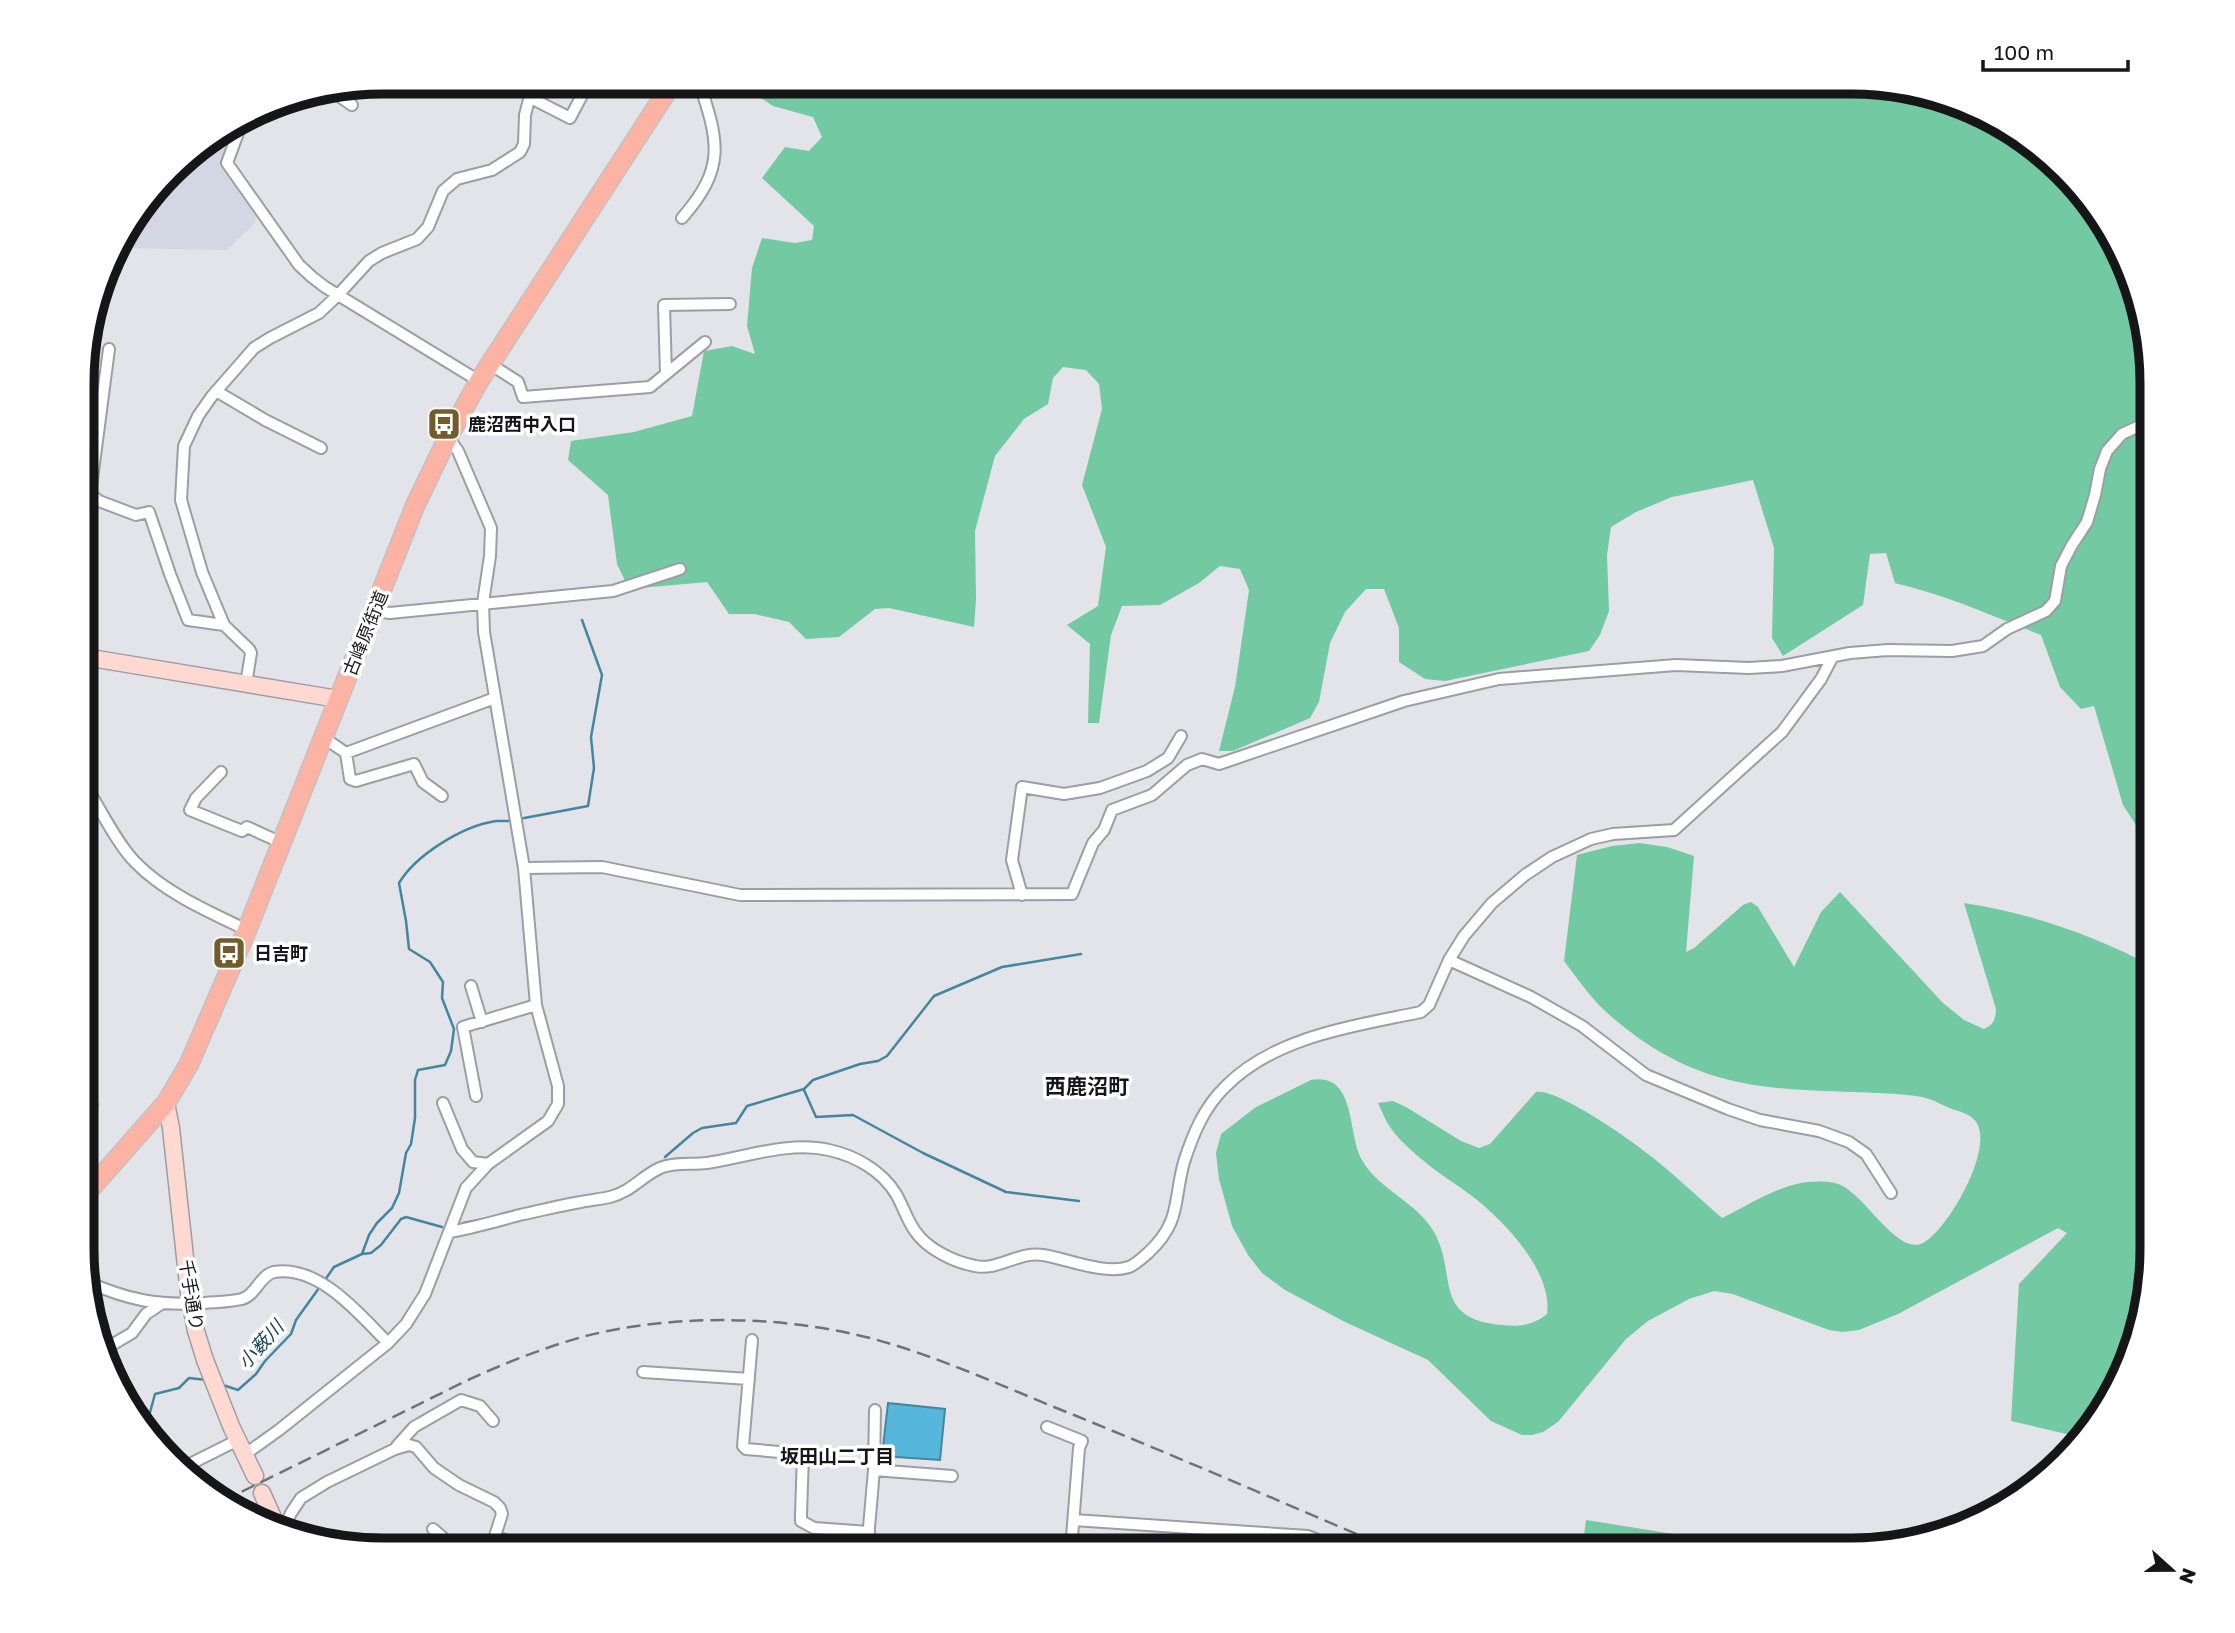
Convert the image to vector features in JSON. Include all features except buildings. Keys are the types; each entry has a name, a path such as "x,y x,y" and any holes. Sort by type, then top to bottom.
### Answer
{"main road":[{"name":"古峰原街道","path":"94,1185 166,1103 190,1064 247,930 415,506 448,437 479,381 665,94"}],"street":[{"path":"246,684 251,653 224,625 210,593 181,500 184,446 198,416 254,348 319,313 369,261 417,239 428,227 443,191 457,179 492,170 520,152 524,144 525,115 530,94"},
{"path":"529,97 570,118 583,94"},
{"path":"682,218 699,199 716,154 714,135 702,94"},
{"path":"341,98 352,105"},
{"path":"238,134 227,163 299,265 325,287 479,381"},
{"path":"666,374 664,305 730,304"},
{"path":"490,365 518,382 523,397 650,387 705,342"},
{"path":"94,463 109,349"},
{"path":"216,391 265,420 321,448"},
{"path":"524,868 602,867 740,895 1072,894 1093,843 1104,830 1112,810 1152,795 1187,765 1202,759 1219,764 1404,701 1499,679 1676,665 1749,668 1782,666 1850,653 1888,650 1969,650 1983,646 2007,629 2046,611 2055,601 2061,566 2087,522 2107,451 2122,434 2140,426"},
{"path":"191,1465 279,1430 388,1343 406,1324 425,1294 467,1188 488,1164 548,1121 558,1104 558,1086 536,1005 524,868 484,632 483,603 491,528 458,451 448,437"},
{"path":"94,497 136,515 149,512 188,620 224,625"},
{"path":"374,611 390,613 613,591 680,569"},
{"path":"449,1232 611,1197 629,1191 663,1166 706,1163 785,1149 829,1150 865,1163 880,1174 895,1192 914,1231 947,1257 975,1266 988,1267 1029,1253 1112,1269 1134,1265 1150,1251 1170,1224 1177,1203 1183,1165 1196,1130 1206,1109 1227,1085 1262,1059 1315,1036 1421,1012 1429,1005 1449,960 1464,936 1492,904 1525,875 1552,857 1591,839 1613,834 1674,830 1782,732 1821,679 1832,658"},
{"path":"94,659 338,699"},
{"path":"346,753 495,698"},
{"path":"1022,895 1012,860 1022,787 1064,794 1100,788 1147,771 1168,758 1181,736"},
{"path":"322,740 331,742 346,753 350,779 356,781 414,764 423,782 442,796"},
{"path":"221,772 196,798 190,810 242,831 247,827 282,843"},
{"path":"94,798 134,861 158,881 214,915 247,930"},
{"path":"1449,960 1531,998 1582,1026 1646,1075 1760,1120 1819,1131 1849,1142 1866,1154 1891,1193"},
{"path":"471,986 482,1022"},
{"path":"476,1096 463,1027 536,1005"},
{"name":"千手通り","path":"166,1103 196,1331 205,1360 255,1476"},
{"path":"443,1103 462,1149 472,1162 488,1164"},
{"path":"97,1286 121,1296 161,1304 192,1304 247,1298 265,1276 273,1272 299,1274 317,1281 340,1296 388,1343"},
{"path":"111,1346 132,1333 146,1314 161,1304"},
{"path":"752,1340 743,1446 746,1449 803,1454 801,1521 814,1528 869,1532"},
{"path":"643,1372 749,1378"},
{"path":"393,1450 414,1427 461,1400 480,1406 493,1421"},
{"path":"868,1538 874,1471 875,1410"},
{"path":"1047,1427 1082,1441 1079,1448 1072,1538"},
{"path":"286,1522 302,1499 327,1482 404,1445 416,1447 434,1468 459,1485 494,1502 502,1514 495,1536 500,1538"},
{"path":"874,1471 952,1476"},
{"path":"262,1493 274,1517"},
{"path":"1074,1520 1313,1538"},
{"path":"433,1529 443,1538"}],"shaded area":[{"path":"232,137 221,167 256,217 255,223 227,250 128,248 154,207 179,179 207,154"}],"green space":[{"path":"754,94 1852,94 1926,104 1962,116 1996,133 2042,166 2081,207 2102,239 2119,273 2135,327 2140,364 2140,831 2123,805 2094,706 2081,709 2060,687 2041,635 1951,600 1895,583 1886,553 1870,554 1863,605 1783,656 1772,638 1774,548 1753,480 1672,497 1636,512 1611,527 1607,555 1609,611 1600,635 1589,651 1445,681 1425,679 1399,662 1399,628 1384,589 1366,589 1345,612 1330,643 1319,702 1310,718 1233,751 1219,751 1235,687 1249,590 1240,569 1220,566 1199,583 1160,605 1122,606 1111,635 1099,723 1088,723 1090,644 1067,625 1098,606 1106,547 1082,485 1102,409 1099,384 1086,370 1063,367 1053,378 1048,404 1024,419 995,456 975,531 974,627 889,608 875,609 839,637 806,639 789,622 754,614 729,614 707,582 629,589 617,564 608,495 568,460 571,441 634,432 692,416 704,351 732,346 755,354 747,326 752,268 762,238 795,243 812,240 814,226 762,178 785,147 809,151 822,137 813,117 773,106"},
{"path":"1640,843 1667,847 1694,856 1686,952 1743,905 1751,902 1758,907 1794,967 1821,912 1840,892 1943,1003 1964,1020 1984,1029 1993,1021 1996,1009 1964,903 2037,919 2107,944 2140,960 2138,1287 2131,1324 2119,1360 2102,1394 2073,1435 2011,1421 2019,1284 2067,1233 2058,1228 1898,1314 1859,1330 1829,1330 1733,1294 1714,1291 1689,1299 1648,1321 1626,1339 1558,1422 1543,1432 1532,1435 1522,1435 1491,1421 1428,1360 1345,1322 1285,1290 1262,1273 1248,1255 1232,1226 1219,1179 1216,1153 1221,1134 1256,1107 1311,1080 1326,1080 1336,1085 1348,1107 1362,1160 1378,1180 1427,1222 1441,1248 1450,1292 1456,1304 1465,1314 1480,1321 1514,1326 1542,1318 1547,1314 1547,1298 1542,1281 1534,1264 1511,1233 1484,1206 1426,1163 1404,1143 1388,1124 1378,1103 1393,1101 1461,1141 1479,1148 1490,1144 1536,1092 1546,1093 1577,1106 1629,1140 1661,1164 1722,1218 1776,1191 1819,1181 1835,1183 1845,1188 1902,1240 1913,1245 1923,1243 1934,1235 1957,1203 1976,1162 1980,1143 1979,1128 1971,1117 1922,1097 1767,1087 1715,1076 1689,1067 1637,1037 1593,998 1564,961 1577,855 1612,846"},
{"path":"94,1085 99,1105 94,1120"},
{"path":"1586,1520 1699,1538 1584,1538"}],"water":[{"path":"888,1403 945,1409 940,1460 882,1456"}],"waterway":[{"path":"519,819 588,806 594,768 591,737 602,675 582,620"},
{"path":"362,1254 369,1235 392,1208 399,1193 406,1153 411,1144 418,1070 445,1065 451,1051 454,1029 442,998 443,982 430,962 409,949 399,883 428,852 455,835 483,824 512,821"},
{"path":"665,1157 702,1128 736,1123 747,1106 804,1089 813,1080 887,1056 934,996 1002,967 1081,954"},
{"path":"804,1090 816,1117 853,1115 923,1153 1006,1192 1079,1201"},
{"path":"325,1280 334,1267 362,1254 371,1253 381,1245 401,1219 406,1217 442,1227"},
{"path":"463,1223 484,1219"},
{"name":"小薮川","path":"220,1384 238,1390 256,1374 291,1334 296,1320 319,1288"},
{"name":"小薮川","path":"148,1418 155,1394 179,1388 189,1378 207,1380"}],"railway":[{"path":"233,1496 468,1380 539,1351 582,1337 657,1323 737,1320 777,1322 855,1334 961,1368 1366,1538"}],"place":[{"name":"鹿沼西中入口","path":"444,424"},
{"name":"日吉町","path":"229,953"}],"district":[{"name":"西鹿沼町","path":"1087,1086"},
{"name":"坂田山二丁目","path":"837,1455"}]}
